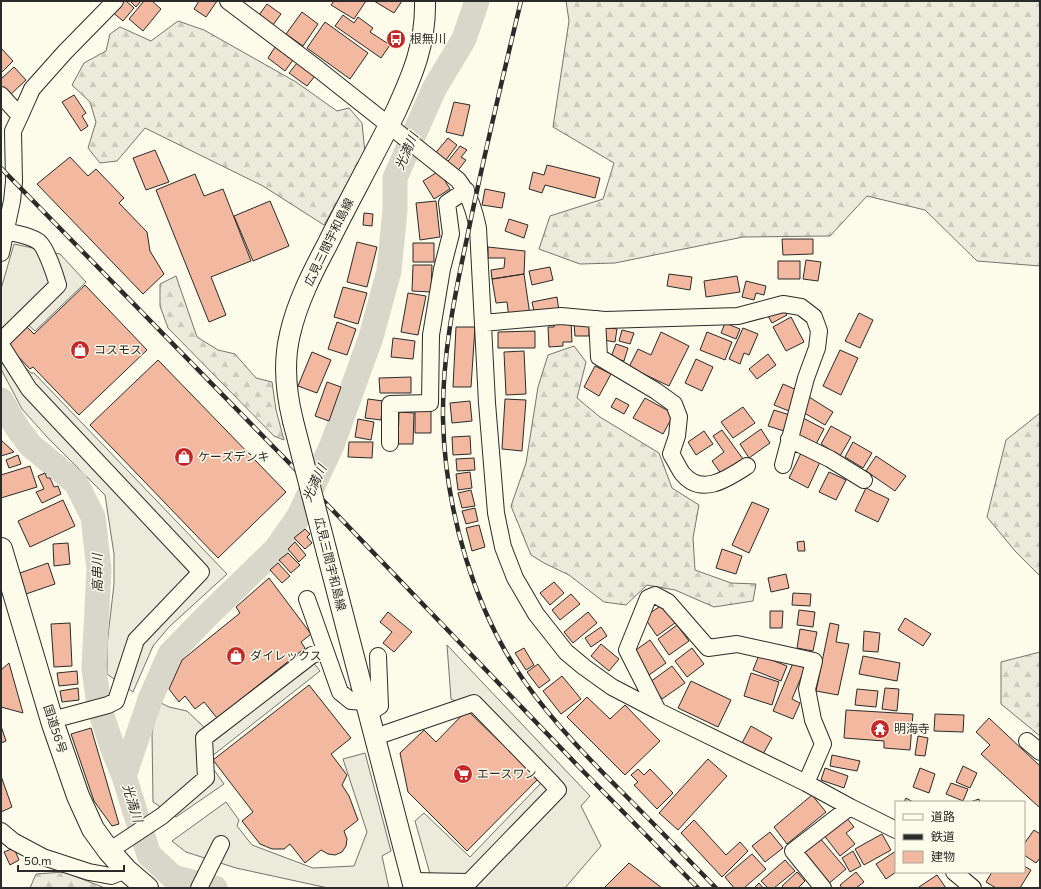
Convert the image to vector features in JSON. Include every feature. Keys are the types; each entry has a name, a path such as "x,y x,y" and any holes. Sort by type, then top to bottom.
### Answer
{"highway":[{"name":"国道56号","path":"1,549 52,720 78,796 93,829 118,845 126,870 147,888"}],"main road":[{"name":"広見三間宇和島線","path":"413,884 293,421 286,381 290,335 299,306 324,251 396,132 419,54 424,30 425,1"}],"street":[{"path":"1,254 14,182 13,131 32,89 65,52 115,1"},
{"path":"228,1 318,69 418,148 458,180 466,190 473,207 478,228 489,434 496,513 503,547 515,578 536,614 566,652 612,687 806,783 895,830"},
{"path":"1,95 20,116"},
{"path":"390,443 390,404 430,403 431,335 442,269 451,234 447,202 466,190"},
{"path":"1,341 58,284 52,266 40,242 32,237 6,231"},
{"path":"483,323 561,316 597,319 738,316 782,304 801,306 814,317 820,331 817,348 806,378 783,464"},
{"path":"597,319 599,357 656,391 674,404 679,417 671,454 683,474 693,483 708,486 727,479 746,466"},
{"path":"1,345 29,389 201,572 136,640 116,701 92,710 52,720"},
{"path":"789,439 830,459 864,480"},
{"path":"658,711 627,650 648,598 655,595 668,602 708,648 737,644 814,661 807,689 813,720 823,744 806,783"},
{"path":"307,600 340,692 351,701 367,708 380,706 378,656"},
{"path":"118,845 155,820 206,778 204,738 312,655 325,651"},
{"path":"375,737 474,703 552,782 558,790 469,882 413,884"},
{"path":"1027,741 1040,752"},
{"path":"823,888 793,851 850,807"},
{"path":"1,831 13,841 43,857 89,872 111,876 126,870"},
{"path":"199,888 221,844"},
{"path":"955,873 973,888"}],"green space":[{"path":"566,1 1040,1 1040,266 977,261 925,210 867,196 830,236 743,237 615,263 580,264 539,249 550,216 603,199 614,163 553,127 569,21"},
{"path":"178,21 204,30 296,82 337,111 349,108 362,123 365,153 324,225 263,186 145,128 117,161 100,163 88,148 96,122 90,102 72,85 84,63 106,51 110,34 120,27 151,41"},
{"path":"176,276 197,337 218,350 235,354 256,378 272,382 276,410 284,440 274,436 168,328 160,306 160,284"},
{"path":"574,346 586,362 577,398 600,417 659,453 672,488 699,505 693,538 695,570 731,583 756,584 753,601 714,607 675,590 647,585 626,605 604,602 569,575 531,555 511,506 526,463 538,387 548,355"},
{"path":"1040,413 1040,576 1015,551 987,517 1006,440"},
{"path":"1040,652 1040,736 1001,704 1001,662"},
{"path":"64,872 105,888 30,888 36,874"}],"shaded area":[{"path":"14,244 60,254 86,282 35,331 27,324 5,346 31,373 34,373 227,574 169,627 153,646 133,692 107,674 107,645 114,584 114,554 105,495 47,437 22,409 1,369 1,289"},
{"path":"447,645 590,796 581,806 601,846 565,888 434,888 415,821 424,813 470,857 542,782 469,708 451,699"},
{"path":"305,652 320,671 207,760 224,784 176,817 153,802 152,733 159,702 169,707 187,711 206,729"},
{"path":"365,753 391,851 382,856 389,888 328,888 236,868 186,852 172,841 226,802 239,820 237,826 252,845 313,868 354,866 367,832 343,759"}],"building":[{"path":"120,1 126,1 134,8 123,21 111,11"},
{"path":"130,1 141,1 136,7"},
{"path":"144,1 152,1 161,9 143,31 129,19"},
{"path":"199,1 217,1 206,17 194,9"},
{"path":"334,1 366,1 354,19 331,5"},
{"path":"374,1 402,1 394,13"},
{"path":"267,4 281,14 273,25 259,15"},
{"path":"302,12 318,24 303,46 286,34"},
{"path":"343,15 354,23 358,17 373,28 370,32 390,45 381,58 335,26"},
{"path":"325,22 368,53 350,79 307,48"},
{"path":"275,47 293,60 285,71 268,58"},
{"path":"1,48 13,61 1,73"},
{"path":"297,63 315,76 307,86 289,73"},
{"path":"14,67 26,80 9,96 1,87 1,79"},
{"path":"74,95 86,113 82,116 88,126 81,131 62,102"},
{"path":"454,102 470,105 463,136 446,132"},
{"path":"448,138 457,145 443,164 433,156"},
{"path":"460,146 467,150 461,157 466,160 456,173 445,165"},
{"path":"155,150 169,182 146,190 133,158"},
{"path":"70,157 88,176 96,169 124,198 119,203 147,232 150,251 164,274 143,294 37,184"},
{"path":"547,165 600,178 595,198 545,185 542,193 529,189 533,172 544,175"},
{"path":"439,171 450,189 434,199 423,181"},
{"path":"195,174 204,196 223,189 251,261 211,277 226,315 209,322 156,190"},
{"path":"485,189 505,193 502,208 482,205"},
{"path":"270,201 289,246 253,261 234,216"},
{"path":"436,201 440,237 420,240 416,203"},
{"path":"364,213 373,214 372,226 363,225"},
{"path":"509,219 528,225 524,238 505,231"},
{"path":"782,239 813,239 813,254 783,255"},
{"path":"357,242 377,247 367,287 347,282"},
{"path":"413,243 434,243 434,262 413,262"},
{"path":"488,247 525,251 524,274 492,279 491,270 504,268 505,258 488,258"},
{"path":"806,260 821,262 818,281 803,279"},
{"path":"778,261 800,261 800,279 778,279"},
{"path":"413,265 432,265 431,292 412,291"},
{"path":"550,267 553,280 532,285 529,271"},
{"path":"524,274 530,315 509,318 507,302 496,303 492,279"},
{"path":"669,274 692,277 690,290 667,286"},
{"path":"737,276 740,292 706,297 704,281"},
{"path":"746,281 766,286 764,295 756,293 754,300 742,297"},
{"path":"85,285 147,350 79,415 33,367 30,369 7,345 26,326 34,334"},
{"path":"343,287 367,293 358,324 334,317"},
{"path":"408,293 426,296 418,335 401,332"},
{"path":"557,297 559,311 535,316 532,302"},
{"path":"782,307 787,315 772,323 768,316"},
{"path":"859,313 873,320 860,348 845,341"},
{"path":"791,317 804,342 786,351 773,327"},
{"path":"571,321 572,342 563,342 563,346 549,347 548,327 554,327 554,322"},
{"path":"337,322 356,329 347,355 328,349"},
{"path":"589,322 589,336 575,336 574,323"},
{"path":"725,323 740,329 736,339 721,333"},
{"path":"456,327 475,327 471,387 453,387"},
{"path":"605,327 617,329 615,342 603,340"},
{"path":"743,328 758,334 749,355 744,353 740,364 729,359"},
{"path":"622,330 634,333 630,344 619,341"},
{"path":"535,331 535,348 498,348 498,332"},
{"path":"661,332 689,346 669,386 629,367 638,349 651,355"},
{"path":"707,332 732,342 725,360 700,350"},
{"path":"393,338 415,341 413,359 391,357"},
{"path":"616,344 628,348 624,361 611,357"},
{"path":"840,350 858,358 841,395 823,386"},
{"path":"524,351 526,394 506,395 504,352"},
{"path":"312,352 331,360 317,393 298,386"},
{"path":"768,354 776,365 757,379 749,369"},
{"path":"696,359 713,367 702,391 685,383"},
{"path":"158,360 286,492 218,558 90,425"},
{"path":"595,366 611,374 599,396 584,387"},
{"path":"411,377 411,393 380,393 379,378"},
{"path":"327,382 341,387 329,421 315,416"},
{"path":"783,384 797,390 789,411 774,405"},
{"path":"809,397 833,412 825,425 801,411"},
{"path":"616,398 629,405 624,414 611,407"},
{"path":"645,398 674,414 663,434 633,418"},
{"path":"368,399 383,401 381,420 365,418"},
{"path":"505,399 526,400 522,451 502,449"},
{"path":"470,401 472,421 452,423 450,403"},
{"path":"743,407 755,423 733,438 721,422"},
{"path":"774,410 790,415 784,431 768,426"},
{"path":"415,411 431,411 431,433 415,433"},
{"path":"399,412 414,413 413,444 398,444"},
{"path":"803,418 824,429 816,444 794,432"},
{"path":"358,419 374,422 371,440 355,437"},
{"path":"831,426 851,437 840,456 821,444"},
{"path":"761,429 770,443 749,458 740,444"},
{"path":"722,430 743,459 722,475 712,461 724,452 713,436"},
{"path":"704,431 713,444 696,455 688,442"},
{"path":"470,436 471,454 453,455 452,437"},
{"path":"1,440 14,452 1,456"},
{"path":"349,442 373,442 372,458 348,457"},
{"path":"853,442 872,453 863,468 845,457"},
{"path":"801,453 820,462 808,488 789,478"},
{"path":"18,455 21,464 9,468 6,460"},
{"path":"876,456 906,476 895,491 866,471"},
{"path":"474,458 475,470 457,471 456,459"},
{"path":"30,466 37,487 1,498 1,475"},
{"path":"470,472 472,488 458,490 456,474"},
{"path":"829,472 846,480 836,500 819,492"},
{"path":"45,473 47,478 50,478 54,487 58,486 61,494 42,503 36,492 44,489 38,476"},
{"path":"866,488 889,499 878,522 855,511"},
{"path":"471,490 475,506 462,508 458,493"},
{"path":"63,500 75,526 30,547 18,521"},
{"path":"752,502 769,509 749,553 732,545"},
{"path":"475,508 478,521 466,524 462,511"},
{"path":"479,525 485,547 472,551 466,528"},
{"path":"305,529 310,534 307,537 312,543 305,549 294,538"},
{"path":"804,541 805,551 798,551 797,542"},
{"path":"295,542 306,555 299,562 288,549"},
{"path":"68,543 70,564 54,566 53,544"},
{"path":"722,549 742,556 736,574 716,568"},
{"path":"288,553 300,565 291,573 279,560"},
{"path":"48,563 55,584 26,594 20,573"},
{"path":"278,563 290,576 282,583 270,570"},
{"path":"786,574 789,588 771,592 768,578"},
{"path":"269,578 311,634 301,642 305,648 217,718 204,702 195,709 185,696 179,702 169,689 182,660 240,613 236,607"},
{"path":"554,582 564,593 550,605 540,593"},
{"path":"793,593 811,594 810,606 792,605"},
{"path":"571,594 580,604 560,620 552,610"},
{"path":"662,605 675,623 657,636 644,617"},
{"path":"799,610 815,612 813,627 797,625"},
{"path":"770,611 783,611 782,628 770,628"},
{"path":"388,612 412,632 394,652 383,643 392,632 380,622"},
{"path":"588,612 597,623 573,643 564,632"},
{"path":"905,618 931,634 923,646 898,630"},
{"path":"70,623 72,666 54,667 51,624"},
{"path":"830,623 839,625 836,642 849,644 838,695 816,691"},
{"path":"677,625 689,641 669,655 658,639"},
{"path":"601,627 607,636 591,647 585,638"},
{"path":"800,629 817,632 813,651 797,648"},
{"path":"864,631 880,633 878,652 863,651"},
{"path":"650,640 666,663 649,675 633,652"},
{"path":"601,644 619,659 609,671 591,656"},
{"path":"524,648 534,665 526,670 515,653"},
{"path":"692,648 704,664 687,677 675,661"},
{"path":"759,655 787,666 781,681 753,670"},
{"path":"863,656 900,663 897,681 859,674"},
{"path":"9,663 23,713 1,707 1,670"},
{"path":"793,663 805,668 792,699 800,703 793,719 773,711"},
{"path":"538,664 550,680 539,688 527,672"},
{"path":"672,666 685,683 662,699 650,682"},
{"path":"77,671 78,684 59,686 57,673"},
{"path":"751,673 779,682 772,705 744,696"},
{"path":"562,676 581,699 561,714 543,691"},
{"path":"691,681 731,700 718,727 678,708"},
{"path":"309,685 351,738 331,754 347,775 342,785 349,796 358,820 344,831 347,839 346,846 342,852 335,855 328,854 321,850 305,863 290,844 284,849 272,849 260,844 242,821 253,812 213,760"},
{"path":"78,688 79,700 62,702 60,691"},
{"path":"885,688 899,689 897,711 882,709"},
{"path":"857,689 878,691 876,707 855,705"},
{"path":"587,697 610,719 625,705 660,741 625,775 567,717"},
{"path":"467,710 538,779 467,851 408,792 400,753 424,730 436,742"},
{"path":"846,710 913,714 910,750 884,748 884,741 844,738"},
{"path":"935,714 964,715 963,732 934,731"},
{"path":"989,718 1040,766 1040,808 981,754 990,745 976,732"},
{"path":"1,726 6,741 1,743"},
{"path":"751,726 772,738 763,754 742,743"},
{"path":"91,728 119,824 112,826 94,801 71,734"},
{"path":"918,736 928,738 925,756 915,755"},
{"path":"832,755 860,761 857,771 830,766"},
{"path":"708,759 727,776 678,830 659,813"},
{"path":"963,766 977,773 970,788 956,782"},
{"path":"825,768 848,776 844,788 821,780"},
{"path":"920,768 935,774 929,793 913,787"},
{"path":"638,769 644,775 650,769 673,793 657,809 634,785 638,782 631,775"},
{"path":"1,776 12,807 1,812"},
{"path":"951,783 968,789 963,801 946,794"},
{"path":"812,795 826,812 787,844 774,827"},
{"path":"906,798 911,801 904,801"},
{"path":"846,817 854,827 846,833 855,844 840,856 823,834"},
{"path":"694,820 726,855 740,842 748,851 722,877 681,833"},
{"path":"1034,830 1040,834 1040,858 1036,863 1025,856 1025,843"},
{"path":"770,832 783,848 765,862 752,846"},
{"path":"882,834 891,850 864,865 855,849"},
{"path":"819,837 846,869 827,885 800,853"},
{"path":"14,848 19,860 10,865 4,852"},
{"path":"853,851 861,866 850,872 842,858"},
{"path":"895,852 895,873 886,879 876,864"},
{"path":"752,854 766,869 744,888 734,888 725,877"},
{"path":"785,860 795,871 774,888 768,888 761,881"},
{"path":"629,863 662,888 604,888"},
{"path":"1025,867 1031,870 1020,888 996,888 986,882 991,873 1025,873"},
{"path":"797,872 805,881 799,887 801,888 784,888 782,886"},
{"path":"856,872 864,882 856,888 842,888 840,885"},
{"path":"937,875 946,888 919,888 919,887"},
{"path":"759,883 763,888 754,888"}],"waterway":[{"name":"光満川","path":"124,776 151,697 170,654 276,549 299,516 332,445 371,337 389,271 395,210 395,178 434,89 464,39 477,1"},
{"name":"高串川","path":"1,400 16,426 30,445 76,483 93,517 99,569 94,668 99,707 114,752 124,776 149,855 173,877 215,888"}],"railway":[{"path":"521,1 473,208 453,306 444,373 443,419 445,453 456,523 466,558 492,625 508,656 527,685 549,714 585,754 716,888"},
{"path":"1,168 299,473 320,497 580,768 698,888"}],"place":[{"name":"根無川","path":"396,39"},
{"name":"コスモス","path":"80,350"},
{"name":"ケーズデンキ","path":"184,457"},
{"name":"ダイレックス","path":"236,656"},
{"name":"明海寺","path":"880,729"},
{"name":"エースワン","path":"463,774"}]}
